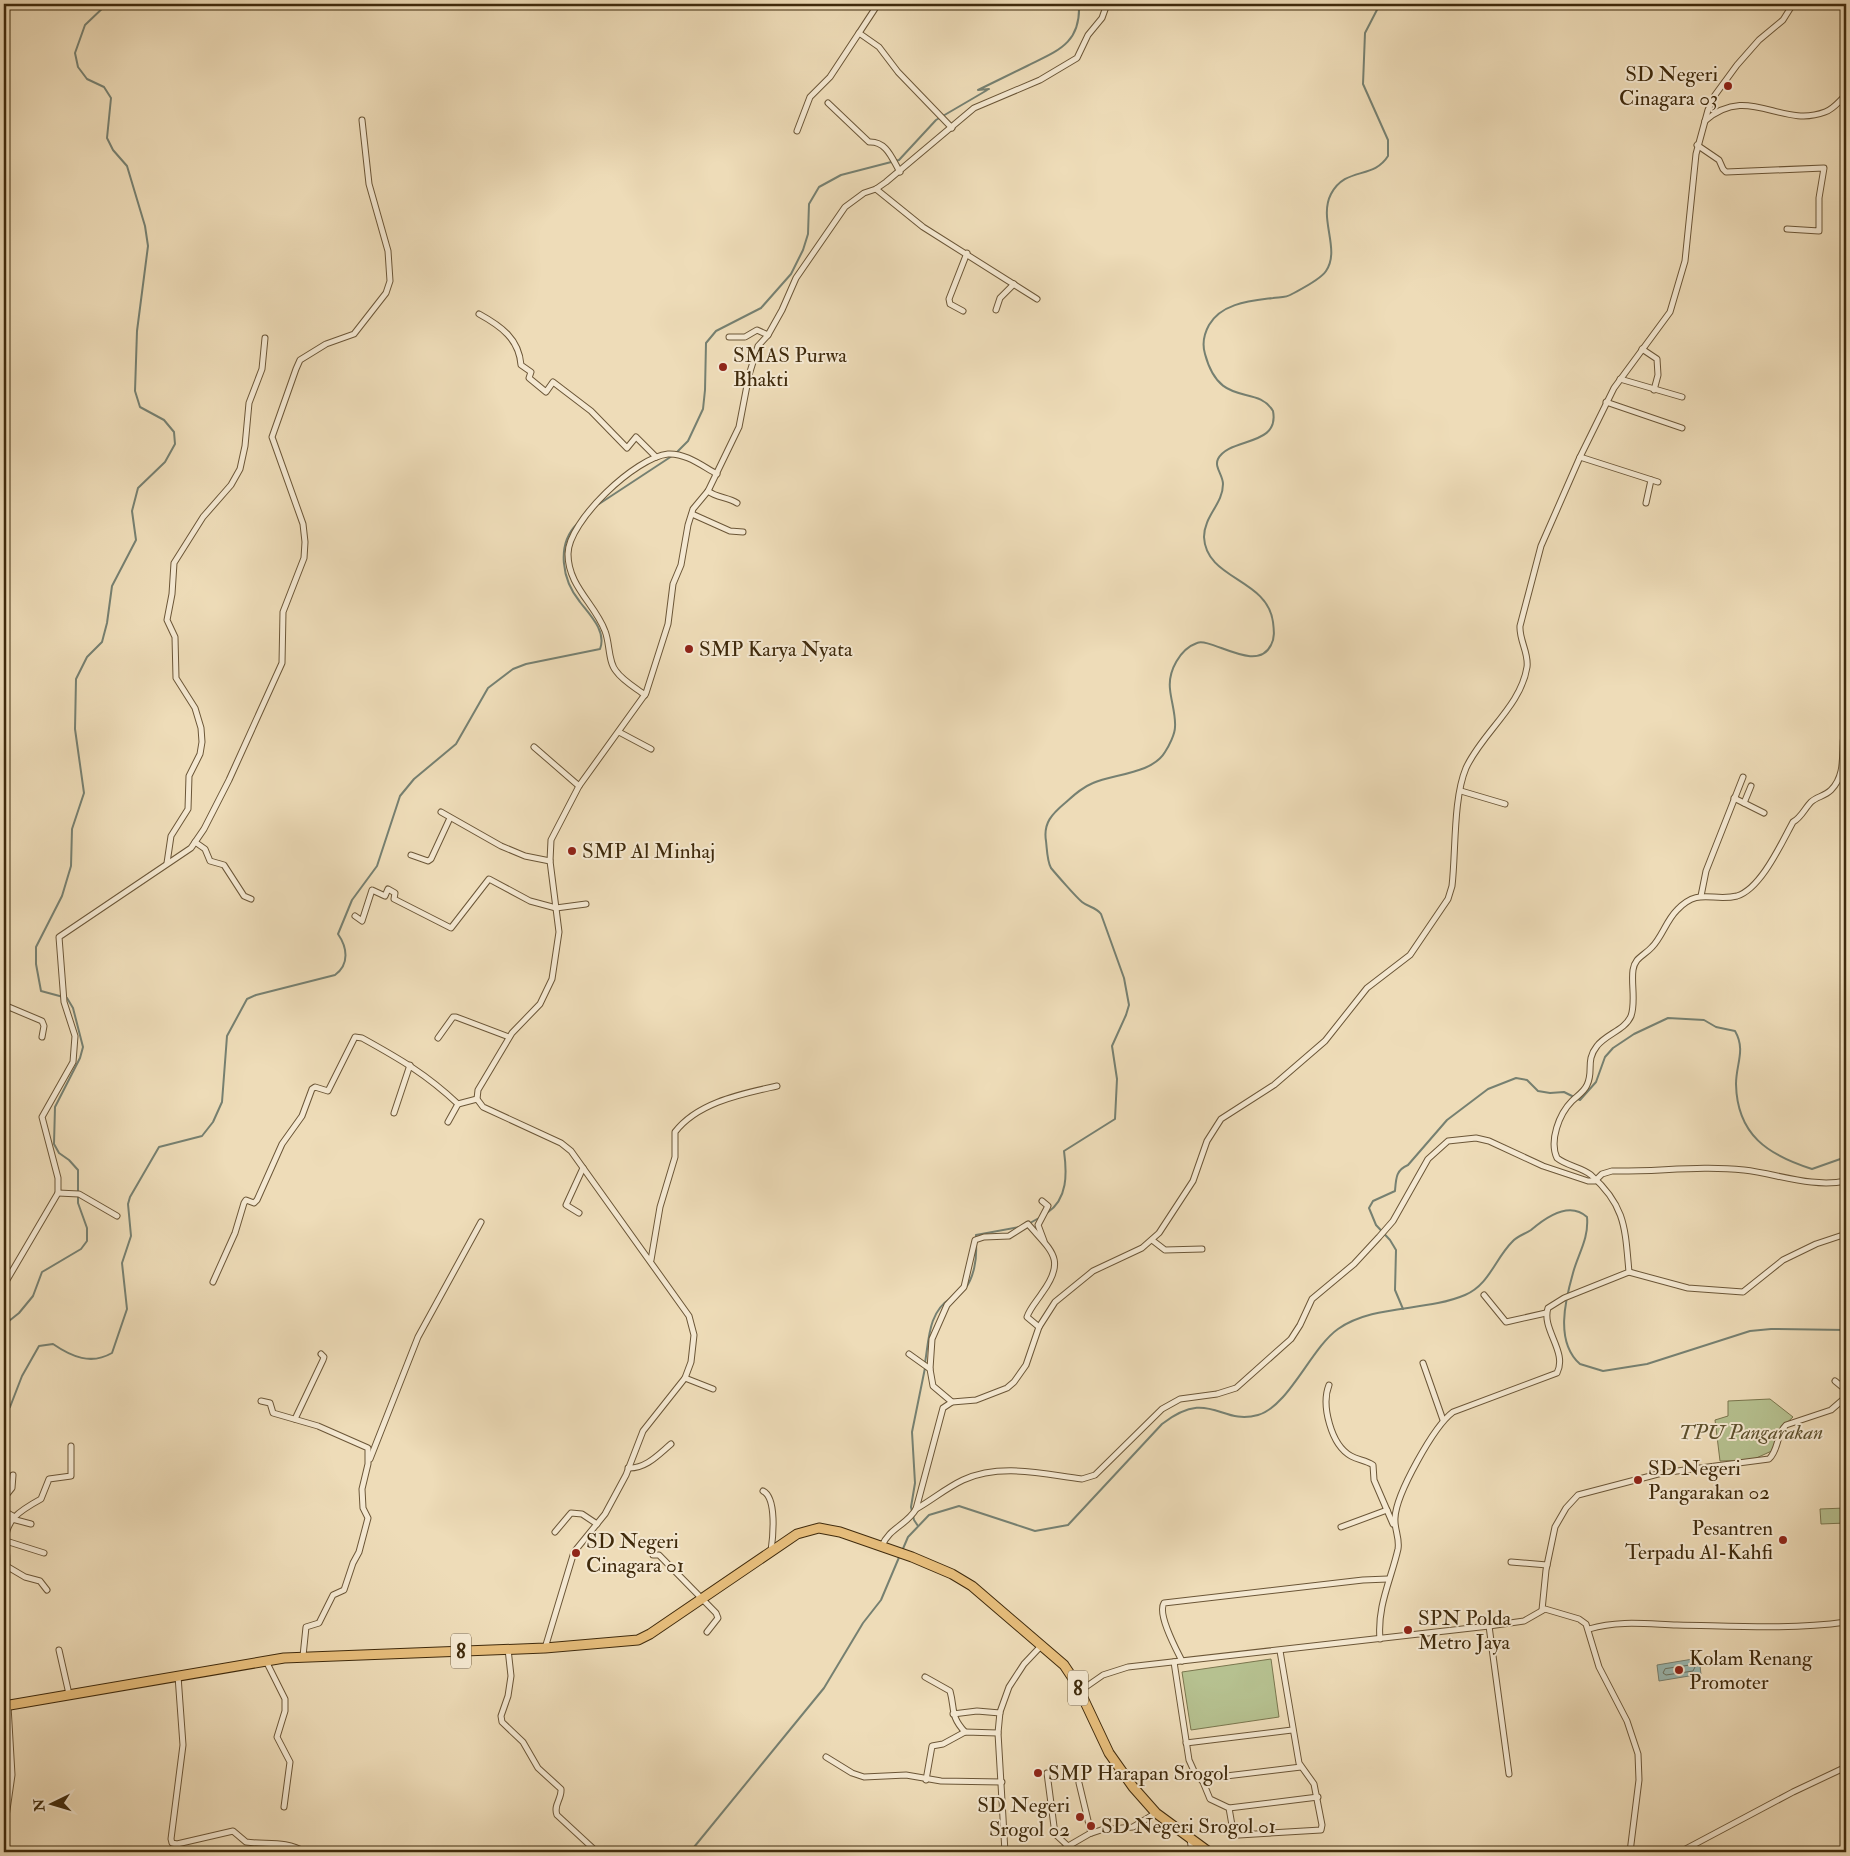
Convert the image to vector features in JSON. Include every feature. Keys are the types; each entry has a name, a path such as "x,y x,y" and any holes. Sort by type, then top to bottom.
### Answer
{"highway":[{"name":"8","path":"6,1706 266,1660 303,1656 545,1648 638,1640 650,1634 797,1534 819,1528 840,1532 912,1557 968,1582 1069,1670 1109,1753 1133,1787 1156,1813 1209,1852"}],"street":[{"path":"797,131 810,97 830,77 878,4"},
{"path":"545,1648 570,1560 578,1544 605,1514 628,1468 643,1431 685,1378 693,1350 694,1335 692,1323 651,1260 570,1151 561,1143 483,1107 477,1099 478,1090 509,1037 540,1004 552,979 558,942 550,861 550,849 554,831 579,786 645,696 668,624 673,584 681,565 692,514 708,491 739,428 749,376 758,346 768,334 782,310 796,278 822,237 845,207 864,192 876,189 900,172 974,108 1034,83 1077,58 1088,35 1102,18 1107,4"},
{"path":"884,1547 889,1533 910,1518 916,1508 928,1468 940,1414 948,1404 993,1395 1014,1382 1026,1365 1040,1327 1055,1302 1078,1281 1093,1271 1133,1253 1152,1240 1167,1224 1193,1181 1210,1136 1221,1119 1274,1085 1333,1032 1367,988 1403,961 1416,947 1450,892 1460,791 1466,769 1474,754 1513,700 1524,678 1527,661 1520,630 1540,546 1606,402 1620,379 1670,312 1676,286 1682,275 1697,145 1703,123 1715,95 1760,40 1783,20 1793,4"},
{"path":"859,33 879,47 898,72 952,128"},
{"path":"1703,123 1721,109 1732,105 1812,115 1831,109 1846,95"},
{"path":"828,104 869,142 876,142 885,147 900,172"},
{"path":"4,1286 58,1193 58,1178 42,1117 73,1062 75,1036 64,1002 59,937 166,863 191,848 204,829 229,780 282,663 283,612 304,558 303,524 272,437 300,360 326,344 354,334 386,294 390,281 388,250 369,184 362,120"},
{"path":"1697,145 1719,160 1723,170 1726,172 1824,168 1819,198 1819,231 1786,229"},
{"path":"876,189 923,227 967,253 1036,299"},
{"path":"963,310 950,304 949,299 967,253"},
{"path":"996,310 1000,298 1014,284"},
{"path":"479,314 506,330 520,354 521,365 531,372 529,378 546,392 553,382 591,411 627,448 636,437 656,457"},
{"path":"729,336 745,337 757,330 768,334"},
{"path":"166,863 171,836 188,809 190,776 200,754 202,742 201,728 195,708 176,678 175,637 167,620 172,594 174,563 203,517 231,485 240,469 245,446 249,403 262,370 265,338"},
{"path":"1642,349 1657,359 1658,375 1654,390"},
{"path":"1620,379 1682,397"},
{"path":"1606,402 1682,428"},
{"path":"645,696 615,671 604,628 575,584 568,554 573,537 598,498 620,480 656,457 669,454 682,456 716,474"},
{"path":"1580,457 1658,482"},
{"path":"1646,503 1651,480"},
{"path":"708,491 737,503"},
{"path":"692,514 730,530 743,532"},
{"path":"1630,1272 1622,1214 1606,1191 1591,1175 1557,1158 1554,1148 1556,1131 1568,1105 1587,1086 1589,1058 1594,1050 1604,1038 1623,1026 1630,1016 1632,974 1636,960 1653,946 1676,910 1688,900 1701,896 1738,896 1766,873 1793,822 1812,801 1829,792 1838,781 1842,765 1846,723"},
{"path":"619,732 651,749"},
{"path":"534,748 579,786"},
{"path":"1701,896 1706,871 1742,777"},
{"path":"1744,803 1751,786"},
{"path":"1460,791 1505,804"},
{"path":"1734,798 1764,813"},
{"path":"442,812 514,852 550,861"},
{"path":"411,855 428,861 431,859 450,818"},
{"path":"195,842 205,849 210,860 224,865 244,896 251,899"},
{"path":"355,916 362,921 372,890 384,896 388,888 395,893 394,899 451,928 489,879 530,901 556,908 586,904"},
{"path":"4,1005 42,1021 44,1026 42,1037"},
{"path":"438,1038 455,1017 509,1037"},
{"path":"213,1282 235,1233 244,1203 246,1200 254,1203 257,1200 282,1144 302,1116 312,1089 315,1087 328,1091 354,1038 362,1038 410,1065 433,1080 458,1104"},
{"path":"394,1113 410,1065"},
{"path":"651,1260 660,1207 675,1157 675,1132 695,1113 747,1093 777,1086"},
{"path":"448,1122 458,1104 477,1099"},
{"path":"916,1508 962,1480 990,1472 1014,1470 1082,1479 1095,1476 1162,1409 1180,1399 1217,1394 1236,1388 1291,1339 1312,1299 1354,1264 1379,1237 1398,1212 1428,1159 1448,1141 1476,1138 1489,1141 1543,1166 1588,1181 1595,1181 1602,1174 1612,1171 1712,1168 1744,1170 1830,1184 1846,1181"},
{"path":"578,1213 566,1204 583,1168"},
{"path":"58,1193 79,1194 117,1216"},
{"path":"1040,1327 1028,1319 1028,1314 1048,1285 1056,1263 1038,1226 1048,1206 1042,1200"},
{"path":"303,1656 306,1627 319,1623 333,1595 344,1590 353,1563 359,1552 368,1518 363,1508 362,1489 368,1464 418,1337 482,1222"},
{"path":"952,1402 933,1386 928,1367 932,1339 947,1305 964,1287 975,1240 984,1236 1009,1236 1028,1224 1044,1241"},
{"path":"1484,1295 1506,1322 1546,1313 1551,1305 1564,1298 1630,1272 1688,1288 1743,1292 1782,1260 1816,1244 1846,1234"},
{"path":"1152,1240 1165,1250 1202,1249"},
{"path":"1395,1529 1396,1510 1403,1490 1443,1420 1464,1408 1557,1373 1559,1358 1546,1313"},
{"path":"295,1419 324,1357 321,1354"},
{"path":"909,1354 928,1367"},
{"path":"1423,1363 1443,1420"},
{"path":"685,1378 714,1389"},
{"path":"1836,1381 1846,1390"},
{"path":"1329,1384 1326,1404 1328,1423 1343,1449 1351,1456 1373,1465 1374,1480 1395,1529 1399,1546 1381,1608 1380,1639"},
{"path":"1542,1610 1547,1565 1555,1527 1566,1508 1578,1495 1662,1472 1769,1459 1775,1450 1783,1428 1831,1410 1846,1397"},
{"path":"261,1401 270,1403 273,1413 295,1419 366,1446 368,1448 368,1464"},
{"path":"628,1468 639,1468 672,1444"},
{"path":"4,1578 8,1567 6,1541 13,1518 30,1504 41,1499 49,1479 63,1479 71,1476 71,1446"},
{"path":"4,1498 12,1488 14,1475"},
{"path":"762,1491 769,1495 771,1503 773,1530 771,1551"},
{"path":"1340,1527 1387,1510"},
{"path":"4,1511 13,1518 31,1524"},
{"path":"555,1532 571,1513 582,1514 597,1524"},
{"path":"6,1541 44,1552"},
{"path":"653,1555 659,1555 702,1598 718,1617 707,1632"},
{"path":"1511,1562 1547,1565"},
{"path":"8,1567 25,1577 40,1581 47,1590"},
{"path":"1182,1662 1163,1617 1161,1609 1164,1603 1353,1581 1388,1579"},
{"path":"1080,1691 1103,1675 1118,1669 1489,1626 1524,1621 1542,1610 1579,1619 1590,1629 1599,1668 1630,1726 1638,1754 1639,1780 1630,1852"},
{"path":"1590,1629 1622,1622 1769,1627 1815,1626 1846,1622"},
{"path":"1489,1626 1509,1774"},
{"path":"1005,1852 998,1733 1000,1713 1009,1688 1024,1664 1042,1645"},
{"path":"508,1649 511,1676 508,1696 501,1716 502,1722 523,1742 538,1768 561,1789 561,1795 556,1807 557,1814 594,1851"},
{"path":"59,1650 69,1694"},
{"path":"1229,1808 1233,1831 1239,1835 1321,1830 1322,1824 1318,1797 1310,1776 1301,1767 1292,1730 1280,1651"},
{"path":"266,1660 285,1706 277,1737 290,1762 284,1807"},
{"path":"1174,1662 1190,1764 1201,1779 1210,1799 1229,1808 1318,1797"},
{"path":"178,1676 183,1745 170,1839 172,1843 177,1844 233,1831 246,1842 277,1843 305,1852"},
{"path":"925,1678 950,1690 953,1714 965,1732"},
{"path":"4,1831 11,1787 6,1706"},
{"path":"953,1714 977,1711 1000,1713"},
{"path":"1186,1743 1292,1730"},
{"path":"926,1780 931,1747 943,1744 965,1732 998,1733"},
{"path":"826,1757 858,1776 870,1778 906,1775 926,1780 1002,1782"},
{"path":"1201,1779 1301,1767"},
{"path":"1680,1852 1793,1792 1846,1767"},
{"path":"1047,1773 1055,1834 1068,1846"},
{"path":"1079,1783 1091,1833"},
{"path":"4,1786 11,1787"},
{"path":"1058,1852 1091,1833 1133,1827 1156,1813"},
{"path":"1190,1838 1192,1852"}],"green space":[{"name":"TPU Pangarakan","path":"1770,1399 1793,1417 1780,1429 1776,1449 1752,1460 1720,1461 1715,1420 1728,1416 1728,1401"},
{"path":"1845,1508 1846,1523 1821,1524 1820,1509"},
{"path":"1271,1659 1279,1717 1191,1730 1182,1672"}],"water":[{"name":"Kolam Renang Promoter","path":"1699,1658 1701,1674 1659,1681 1657,1665"}],"waterway":[{"path":"4,1325 19,1313 33,1296 42,1272 81,1249 87,1241 87,1228 78,1203 78,1170 59,1153 54,1144 55,1107 80,1058 83,1047 73,1008 67,998 41,991 36,964 36,947 62,896 71,866 72,829 84,793 75,729 76,679 87,657 102,642 107,623 112,586 136,540 132,511 138,488 165,462 175,444 174,432 164,420 140,407 135,391 137,331 148,246 145,226 127,166 113,150 107,138 111,98 104,87 87,79 78,67 75,53 85,25 107,4"},
{"path":"676,453 688,441 703,409 706,343 716,331 761,308 791,274 803,250 808,234 809,204 819,187 841,175 899,160 936,120 989,89 978,90 1057,50 1065,44 1076,28 1079,18 1079,4"},
{"path":"1047,1213 1054,1207 1062,1193 1066,1168 1064,1151 1115,1119 1117,1079 1112,1046 1129,1005 1124,978 1101,914 1082,902 1051,868 1047,855 1045,835 1047,824 1052,815 1081,789 1101,780 1142,769 1151,765 1165,752 1175,727 1170,689 1171,675 1176,661 1185,650 1197,643 1204,643 1245,656 1256,656 1264,653 1271,645 1274,634 1273,622 1268,607 1260,596 1215,562 1207,551 1204,537 1207,523 1222,491 1223,481 1217,465 1218,459 1232,447 1262,436 1269,431 1273,422 1273,411 1266,403 1257,398 1238,393 1220,383 1212,371 1205,354 1204,339 1207,328 1221,312 1237,304 1287,296 1319,278 1326,271 1330,262 1331,244 1327,213 1331,194 1337,185 1344,180 1375,168 1388,156 1388,140 1363,84 1365,33 1380,4"},
{"path":"599,504 672,456"},
{"path":"4,1413 10,1407 22,1376 39,1346 53,1344 74,1356 89,1359 104,1357 112,1353 127,1309 122,1263 131,1236 128,1204 130,1197 159,1147 202,1136 213,1122 222,1102 227,1036 247,999 335,975 340,971 346,955 338,934 352,900 377,866 400,796 414,779 456,744 488,688 513,669 526,664 600,649 602,642 599,629 574,593 569,583 564,563 566,542 570,532 577,524"},
{"path":"1403,1309 1395,1290 1396,1250 1390,1240 1376,1225 1369,1208 1373,1201 1395,1191 1396,1178 1401,1169 1408,1165 1447,1120 1488,1089 1516,1078 1527,1080 1538,1091 1550,1093 1564,1092 1580,1100 1596,1082 1605,1057 1613,1048 1634,1034 1668,1018 1704,1020 1716,1027 1735,1031 1740,1044 1736,1084 1742,1117 1749,1130 1769,1149 1782,1157 1812,1169 1846,1157"},
{"path":"902,1551 908,1537 929,1515 959,1506 1035,1531 1068,1525 1162,1424 1178,1413 1203,1408 1245,1417 1258,1415 1269,1410 1290,1389 1318,1349 1338,1329 1352,1321 1367,1316 1450,1300 1473,1291 1486,1278 1514,1240 1551,1216 1566,1211 1573,1210 1587,1217 1585,1239 1570,1284 1564,1321 1567,1344 1572,1355 1580,1364 1603,1371 1647,1364 1750,1331 1771,1329 1846,1330"},
{"path":"1030,1223 1039,1218"},
{"path":"976,1239 976,1235 1019,1227"},
{"path":"965,1289 971,1279 974,1268 976,1244"},
{"path":"925,1363 934,1319 943,1304 951,1298"},
{"path":"918,1526 914,1520 911,1507 915,1483 912,1432 925,1368"},
{"path":"690,1852 824,1688 863,1623 881,1600 900,1555"}],"place":[{"name":"SD Negeri Cinagara 03","path":"1728,86"},
{"name":"SMAS Purwa Bhakti","path":"723,367"},
{"name":"SMP Karya Nyata","path":"689,649"},
{"name":"SMP Al Minhaj","path":"572,851"},
{"name":"SD Negeri Pangarakan 02","path":"1638,1480"},
{"name":"Pesantren Terpadu Al-Kahfi","path":"1783,1540"},
{"name":"SD Negeri Cinagara 01","path":"576,1553"},
{"name":"SPN Polda Metro Jaya","path":"1408,1630"},
{"name":"Kolam Renang Promoter","path":"1679,1670"},
{"name":"SMP Harapan Srogol","path":"1038,1773"},
{"name":"SD Negeri Srogol 02","path":"1080,1817"},
{"name":"SD Negeri Srogol 01","path":"1091,1826"}]}
